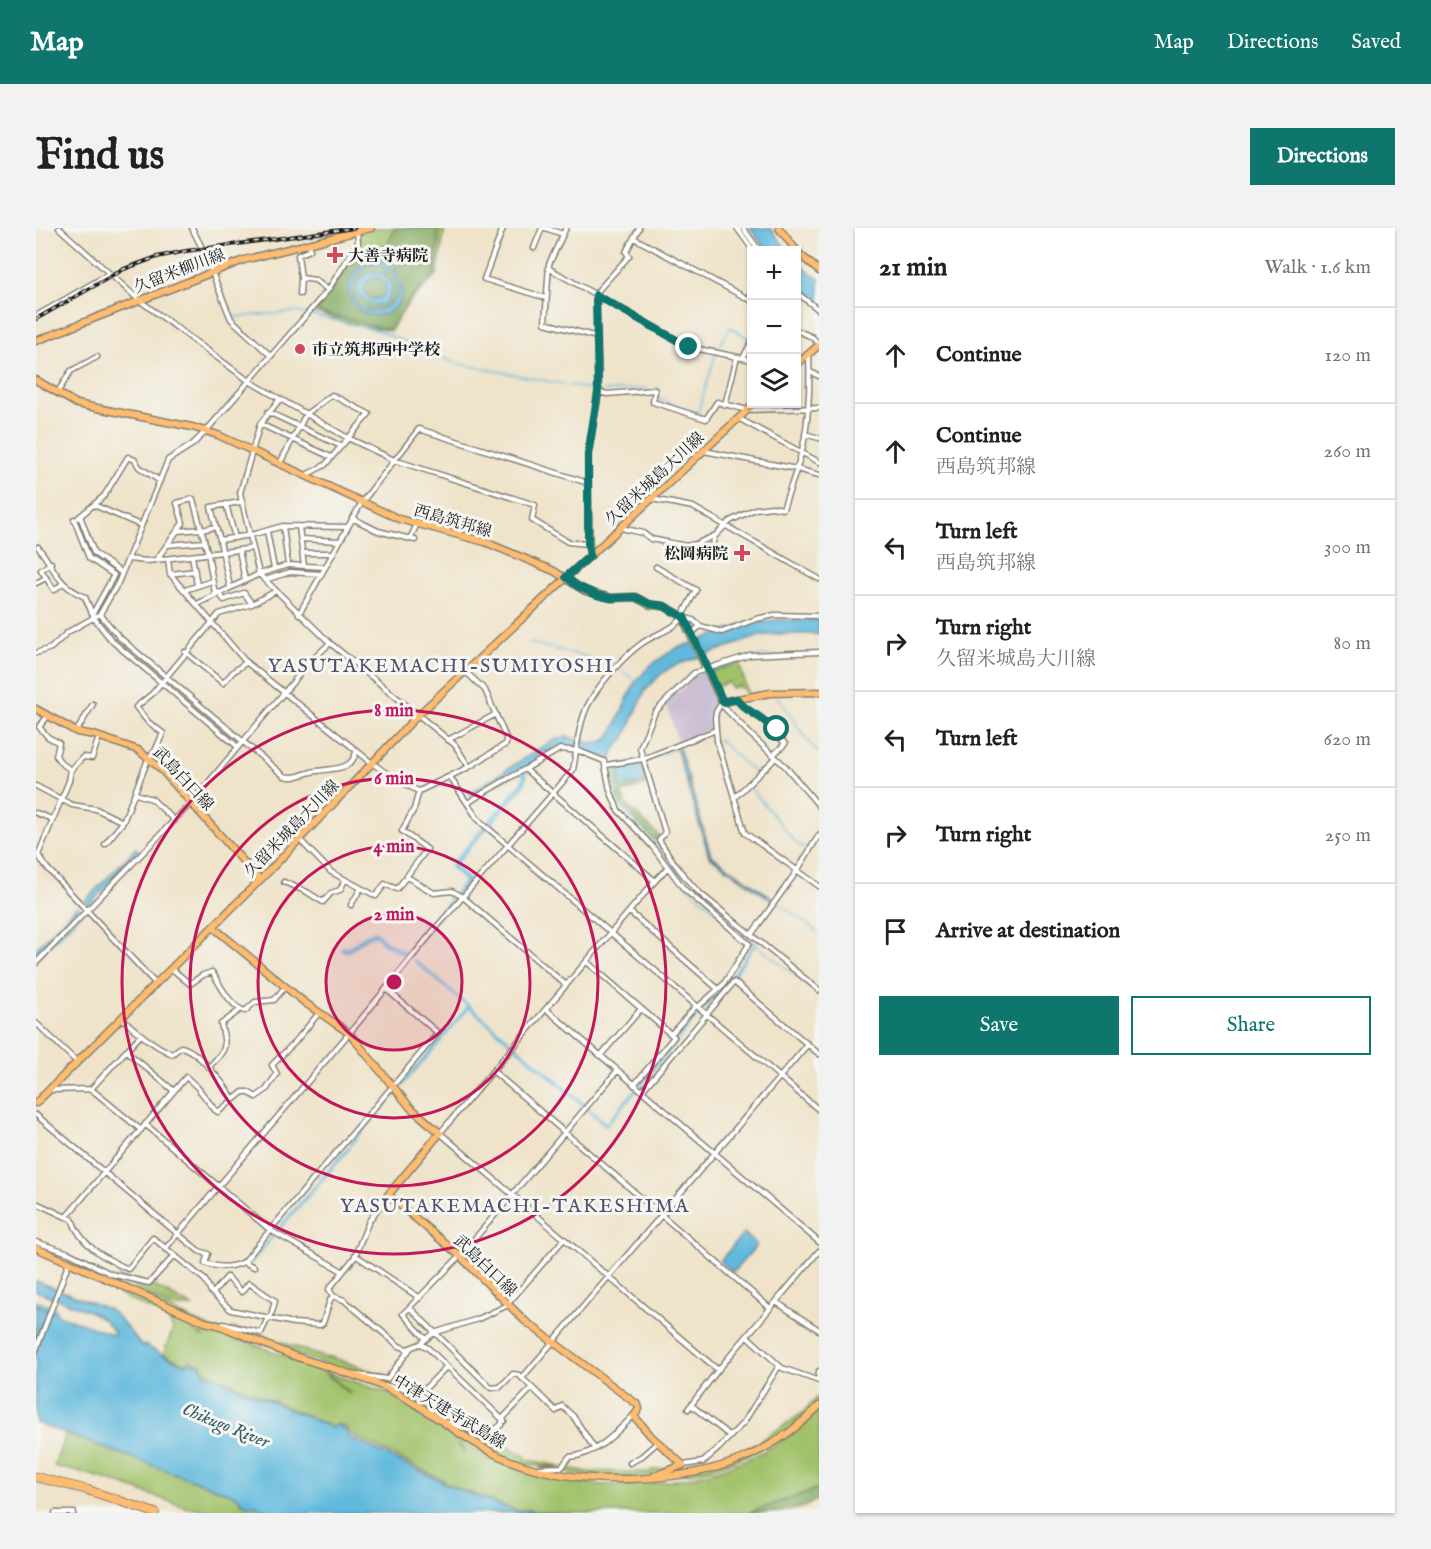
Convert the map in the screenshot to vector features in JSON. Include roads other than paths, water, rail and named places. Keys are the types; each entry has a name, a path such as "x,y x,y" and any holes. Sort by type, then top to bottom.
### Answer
{"highway":[{"path":"36,1477 88,1490 155,1513"}],"main road":[{"name":"久留米柳川線","path":"36,341 244,260 371,228"},
{"path":"779,228 792,246"},
{"path":"801,255 819,271"},
{"path":"801,361 819,344"},
{"name":"西島筑邦線","path":"36,380 77,404 206,431 362,502 417,524 485,542 566,577 577,586 597,595 611,598 635,597 650,604 664,606 683,616"},
{"name":"久留米城島大川線","path":"36,1103 300,840 417,716 566,577 590,550 621,528 749,408"},
{"path":"683,616 722,703 770,693 819,692"},
{"name":"武島白口線","path":"36,709 76,732 138,750 150,757 260,880"},
{"path":"213,927 285,987 350,1033 410,1107 440,1133 388,1195"},
{"name":"武島白口線","path":"388,1195 460,1256 525,1321 638,1405 639,1409 634,1416 683,1465"},
{"name":"中津天建寺武島線","path":"36,1248 205,1322 382,1386 409,1399 496,1455 533,1468 572,1477 599,1480 682,1476 704,1472 739,1460 770,1445 788,1433 819,1406"},
{"path":"648,1478 683,1465"}],"street":[{"path":"59,228 139,300 249,381 348,438 394,460 535,505 532,520 568,542 590,550 588,455 598,392 595,295 629,256 626,252 639,228"},
{"path":"192,228 231,319 271,356"},
{"path":"343,236 348,228"},
{"path":"503,228 484,279 546,298"},
{"path":"534,248 544,228 563,234"},
{"path":"566,228 548,268 545,323 597,337"},
{"path":"737,228 750,246"},
{"path":"743,228 756,246"},
{"path":"36,653 51,648 68,632 100,614 122,573 169,457 193,444 206,431 328,290 358,243 357,232"},
{"path":"634,237 750,300"},
{"path":"300,294 301,278 298,255 310,250 308,243"},
{"path":"548,268 689,347 747,359"},
{"path":"36,316 109,274"},
{"path":"301,278 315,280 328,290"},
{"path":"801,296 819,310"},
{"path":"801,332 812,337 819,344"},
{"path":"743,358 747,350"},
{"path":"621,528 686,546 716,535 730,521 755,509 772,507 783,509 797,469 805,434 810,372 809,354"},
{"path":"57,393 71,371 97,357"},
{"path":"725,405 737,357"},
{"path":"810,372 819,376"},
{"path":"598,392 607,394 655,390 653,402 706,419 717,402 747,410 819,408"},
{"path":"280,463 306,414 332,394 369,414 325,465 305,475"},
{"path":"280,399 260,424 240,493 259,574 330,643 455,745 469,767"},
{"path":"268,412 341,446"},
{"path":"738,418 819,462"},
{"path":"260,424 331,457"},
{"path":"299,614 362,502 419,429 588,483"},
{"path":"805,434 819,438"},
{"path":"703,451 819,475"},
{"path":"77,518 104,496 128,457 160,481"},
{"path":"156,560 183,523 177,503 193,499 208,554 212,581 217,593 224,600 244,593 252,604"},
{"path":"652,499 687,505 819,579"},
{"path":"230,587 211,507 241,501"},
{"path":"226,504 235,538"},
{"path":"94,505 140,525"},
{"path":"77,518 94,553 122,573"},
{"path":"77,518 89,558 114,575 93,616"},
{"path":"352,518 378,531 412,540 417,524"},
{"path":"220,540 251,535 283,526 347,528"},
{"path":"283,526 292,573"},
{"path":"299,526 304,566"},
{"path":"177,531 216,527"},
{"path":"267,531 274,569"},
{"path":"708,558 716,535"},
{"path":"301,539 339,541"},
{"path":"167,545 204,542"},
{"path":"38,547 51,563 55,575 63,584 76,594 85,597 93,616 112,641 238,747"},
{"path":"128,559 137,561 168,559 252,548"},
{"path":"239,550 245,580"},
{"path":"303,553 332,554"},
{"path":"192,556 197,585"},
{"path":"168,559 170,574 247,662 372,763 398,781 419,791 469,767 506,744 506,738 485,690 465,671"},
{"path":"51,563 40,569 54,590 63,584"},
{"path":"197,604 245,580 274,569 290,565 325,567"},
{"path":"165,1249 350,1033 462,897 573,770 579,736 589,704 617,667 640,644 677,624 696,590 656,567"},
{"path":"170,574 195,571"},
{"path":"265,580 292,573 321,574"},
{"path":"36,583 55,575"},
{"path":"185,590 212,581"},
{"path":"105,844 123,822 150,757 163,733 148,722 136,707 152,694 219,614 252,604 276,591"},
{"path":"100,614 119,637 284,776 292,778 315,771 341,768 350,764 357,751"},
{"path":"683,616 700,626 722,632 739,624 775,615 819,616"},
{"path":"692,633 700,626"},
{"path":"36,963 191,803 309,663 330,643"},
{"path":"185,652 224,683 234,671 247,662"},
{"path":"819,652 750,655 691,675 655,712 640,745 665,832 659,840 690,884 819,990"},
{"path":"734,798 785,744 777,729 772,729 765,719 743,707 737,699"},
{"path":"818,804 775,756 722,703 716,712 717,741 745,833 819,886"},
{"path":"76,732 93,704"},
{"path":"448,740 496,714"},
{"path":"48,717 39,727 59,743 56,756 71,770"},
{"path":"606,765 644,759 716,730"},
{"path":"99,737 92,758 83,757 71,770 61,800 37,855 86,911 156,984"},
{"path":"468,803 560,748 576,750 601,759 606,765 610,790 618,810 652,846 684,889 749,944 718,989 670,1034"},
{"path":"526,770 655,881"},
{"path":"450,777 483,824 819,1110"},
{"path":"36,786 72,805 96,809 123,822"},
{"path":"300,840 331,872 376,896 385,884 397,889 427,849 402,831 414,809 419,791"},
{"path":"136,794 152,799 174,820"},
{"path":"36,813 52,819"},
{"path":"751,935 819,836"},
{"path":"668,867 440,1133 718,1370"},
{"path":"407,877 434,893 452,891 462,897 566,985"},
{"path":"284,882 323,902 331,892 340,890 345,880"},
{"path":"351,905 361,888"},
{"path":"630,912 718,989"},
{"path":"587,962 674,1037 634,1085"},
{"path":"171,968 190,984 212,972 240,1010"},
{"path":"641,1091 734,982 819,1054"},
{"path":"209,1067 225,1048 221,1024 240,1010 245,1011 255,1002 274,1000 285,987"},
{"path":"36,1115 199,1251 208,1254 205,1263 219,1267 235,1266 244,1262 438,1034 386,989"},
{"path":"546,1009 819,1242"},
{"path":"600,1056 641,1009"},
{"path":"66,1216 186,1077 218,1112 243,1092 256,1097 266,1090 277,1074 272,1065 320,1012"},
{"path":"122,1018 140,1036 172,1054 181,1047 190,1050 209,1067 233,1098"},
{"path":"36,1023 77,1062"},
{"path":"91,1089 140,1036"},
{"path":"522,1378 610,1278 808,1044"},
{"path":"126,1051 174,1091"},
{"path":"493,1071 770,1308"},
{"path":"425,1338 403,1314 460,1256 617,1071"},
{"path":"50,1090 91,1089 141,1130"},
{"path":"145,1124 270,1230 342,1271"},
{"path":"388,1195 369,1221 355,1255 329,1288 333,1296 344,1300 399,1346 410,1349"},
{"path":"36,1203 72,1219 76,1233 103,1257 128,1269 153,1238 205,1280 213,1293 231,1310 320,1325 323,1323 333,1296"},
{"path":"355,1377 363,1375 387,1379 410,1349 420,1344 425,1338 436,1332 478,1319 508,1304 564,1239"},
{"path":"36,1242 69,1253 111,1274 149,1283 174,1256"},
{"path":"730,1436 690,1407 718,1370 819,1251"},
{"path":"355,1255 420,1298"},
{"path":"36,1350 68,1262"},
{"path":"244,1262 254,1267"},
{"path":"213,1293 227,1277 242,1292 249,1283 275,1301 264,1332 218,1325"},
{"path":"776,1302 819,1330"},
{"path":"410,1308 491,1388 500,1387 515,1373 556,1411 562,1406 568,1411 594,1448"},
{"path":"747,1336 779,1366 818,1381 819,1371"},
{"path":"420,1344 425,1345 504,1422"},
{"path":"382,1386 409,1389 420,1394 447,1366"},
{"path":"683,1465 708,1459 744,1422 779,1366"},
{"path":"444,1422 485,1436 504,1422 504,1417 532,1388"},
{"path":"533,1468 562,1467 569,1457 577,1457 609,1440 634,1416"},
{"path":"630,1463 658,1442"},
{"path":"55,1513 74,1513"}],"water":[{"path":"750,228 770,228 784,246 763,246"},
{"path":"377,261 388,265 395,271 402,289 397,306 379,315 359,310 349,295 351,277 356,269 365,263 366,267 360,271 353,282 357,303 364,309 374,311 384,308 393,301 398,292 397,282 389,271 369,263"},
{"path":"801,266 819,279 819,304 801,289"},
{"path":"372,272 381,273 388,278 392,288 386,302 379,305 364,300 358,293 357,285 361,278","holes":["375,277 384,282 386,289 383,296 376,299 369,298 364,289 368,280"]},
{"path":"774,620 819,620 819,634 760,636 673,666 660,675 645,691 624,739 613,751 611,762 573,746 558,746 519,772 471,798 468,794 553,740 567,737 591,743 605,741 613,731 635,682 651,665 675,649 740,626"},
{"path":"679,747 711,855 774,899 773,901 709,856 676,748"},
{"path":"641,762 646,782 620,788 618,765"},
{"path":"136,848 139,852 88,906 84,902"},
{"path":"77,906 83,911 36,960 36,949"},
{"path":"744,1233 757,1245 733,1272 720,1261"},
{"name":"Chikugo River","path":"36,1281 108,1309 116,1315 143,1347 145,1345 185,1365 190,1362 200,1365 204,1373 332,1428 336,1425 346,1430 349,1437 453,1487 516,1511 552,1513 272,1513 255,1505 242,1503 237,1496 36,1423 36,1335 42,1336 36,1334 36,1306 53,1312 36,1305 36,1301 55,1308 58,1315 114,1335 115,1333 102,1318 89,1311 36,1291"}],"waterway":[{"path":"215,273 231,314 236,317 294,312 312,315 379,331 455,363 599,391"},
{"path":"655,388 658,388 659,400 698,413 717,350 730,327 747,338"},
{"path":"604,391 647,389"},
{"path":"530,643 616,664"},
{"path":"711,670 751,657 819,654"},
{"path":"623,671 633,679"},
{"path":"693,676 705,672"},
{"path":"665,705 677,692"},
{"path":"777,696 810,744 819,753"},
{"path":"718,739 756,774"},
{"path":"647,761 677,748"},
{"path":"610,766 618,803 657,844 686,885 755,944 819,994"},
{"path":"343,949 348,950 375,933 383,941 406,955 467,881 452,866 523,784 525,776 522,767"},
{"path":"753,782 749,786 796,843 808,850"},
{"path":"777,902 819,933"},
{"path":"702,1010 724,988 755,944"},
{"path":"414,960 513,1044"},
{"path":"444,1036 469,1006"},
{"path":"639,1087 699,1013"},
{"path":"399,1088 442,1039"},
{"path":"516,1047 585,1106"},
{"path":"587,1108 606,1125 637,1089"},
{"path":"351,1144 396,1093"},
{"path":"277,1231 349,1148"},
{"path":"251,1262 273,1236"},
{"path":"36,1484 55,1487"},
{"path":"59,1488 137,1512"}],"railway":[{"path":"36,319 124,269 157,257 354,228"}],"place":[{"name":"大善寺病院","path":"335,255"},
{"name":"市立筑邦西中学校","path":"300,349"},
{"name":"松岡病院","path":"742,553"}],"district":[{"name":"YASUTAKEMACHI-SUMIYOSHI","path":"441,665"},
{"name":"YASUTAKEMACHI-TAKESHIMA","path":"515,1205"}]}
